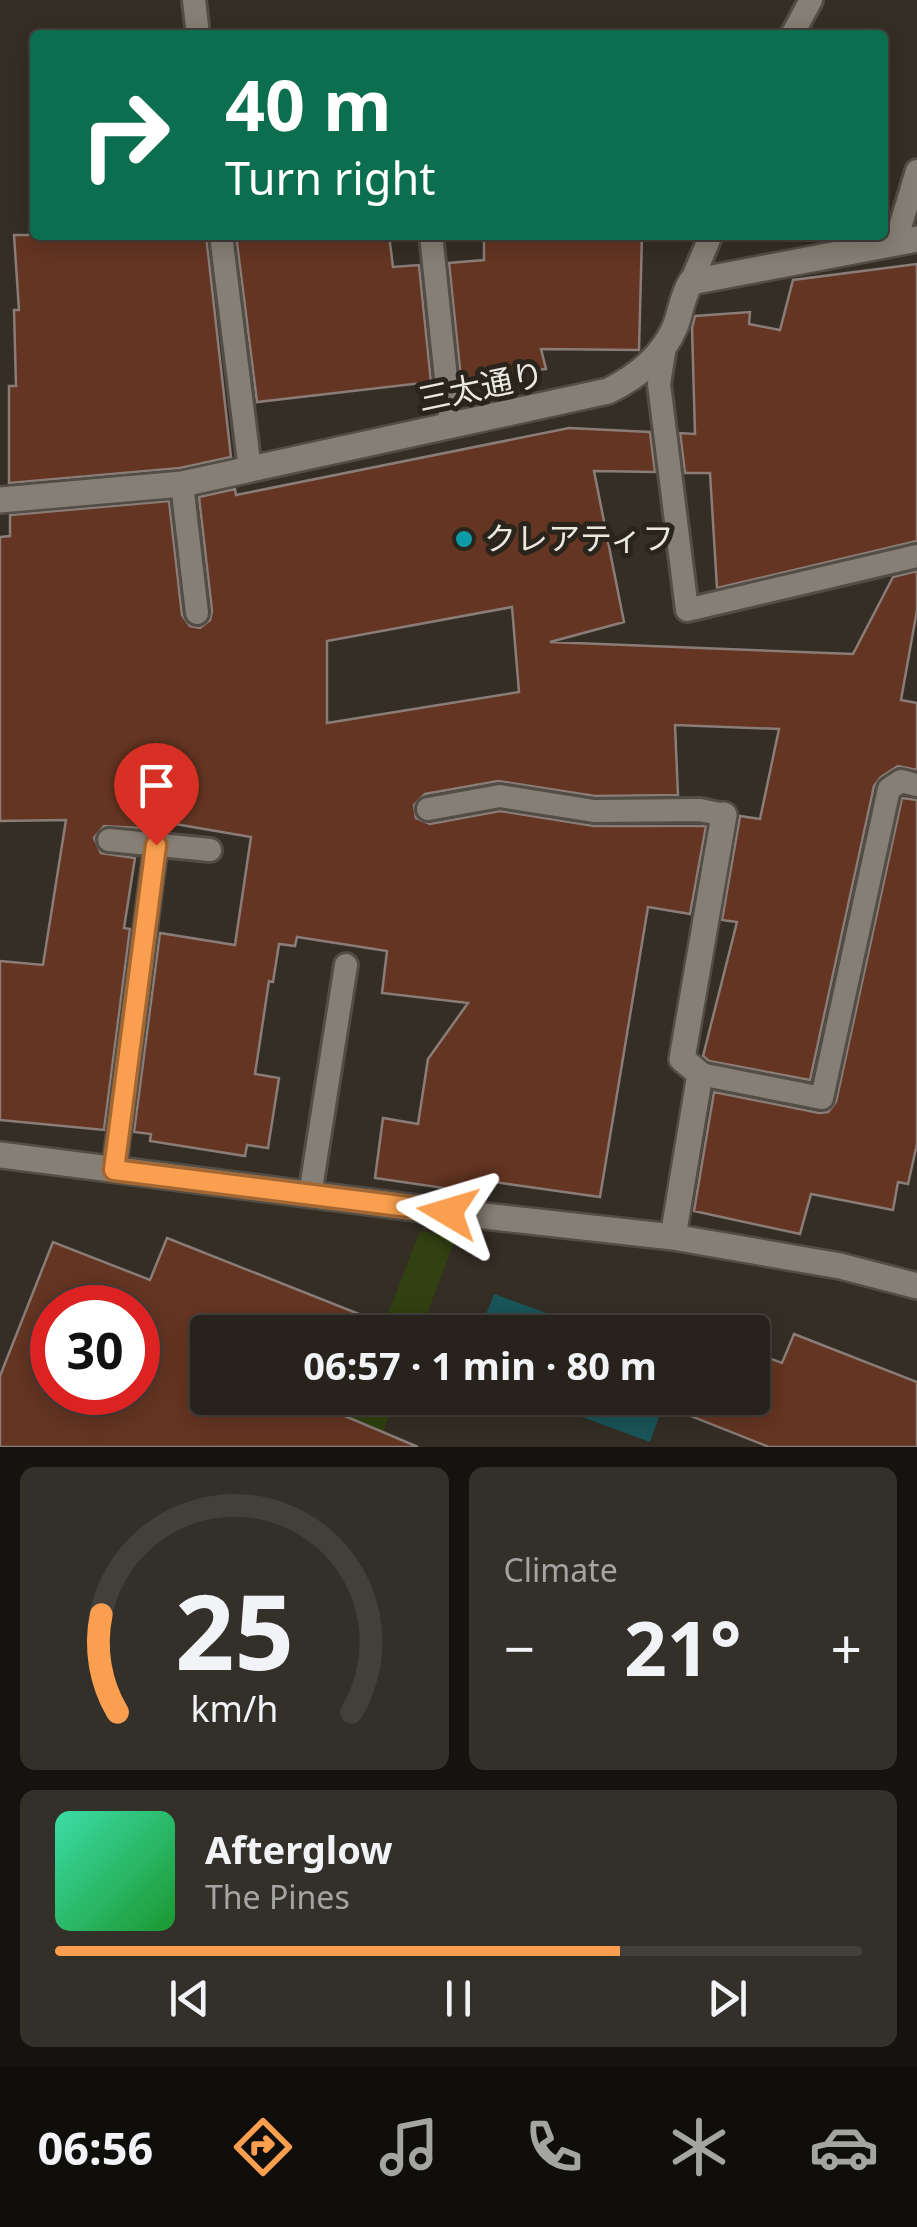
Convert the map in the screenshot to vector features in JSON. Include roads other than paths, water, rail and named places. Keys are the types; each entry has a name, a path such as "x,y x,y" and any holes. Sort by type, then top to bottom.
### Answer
{"street":[{"path":"691,282 906,242"},
{"name":"三太通り","path":"0,500 182,484 608,391 629,381 665,346 691,282"},
{"path":"673,1237 700,1074 682,1060 724,815"},
{"path":"0,1155 673,1237 840,1266 917,1286"}],"lane":[{"path":"194,0 197,30"},
{"path":"795,30 811,0"},
{"path":"906,242 917,171"},
{"path":"222,240 250,470"},
{"path":"432,240 451,426"},
{"path":"691,282 709,240"},
{"path":"665,346 659,384 687,610 917,556"},
{"path":"182,484 197,614"},
{"path":"700,1074 822,1098 889,790 901,781 917,785"},
{"path":"428,809 500,796 594,812 700,810 724,815"},
{"path":"109,840 210,850"},
{"path":"114,1170 156,845"},
{"path":"310,1194 346,965"}],"water":[{"path":"494,1294 552,1315 486,1315"},
{"path":"576,1415 660,1415 650,1442"}],"place":[{"name":"クレアティフ","path":"464,539"}]}
